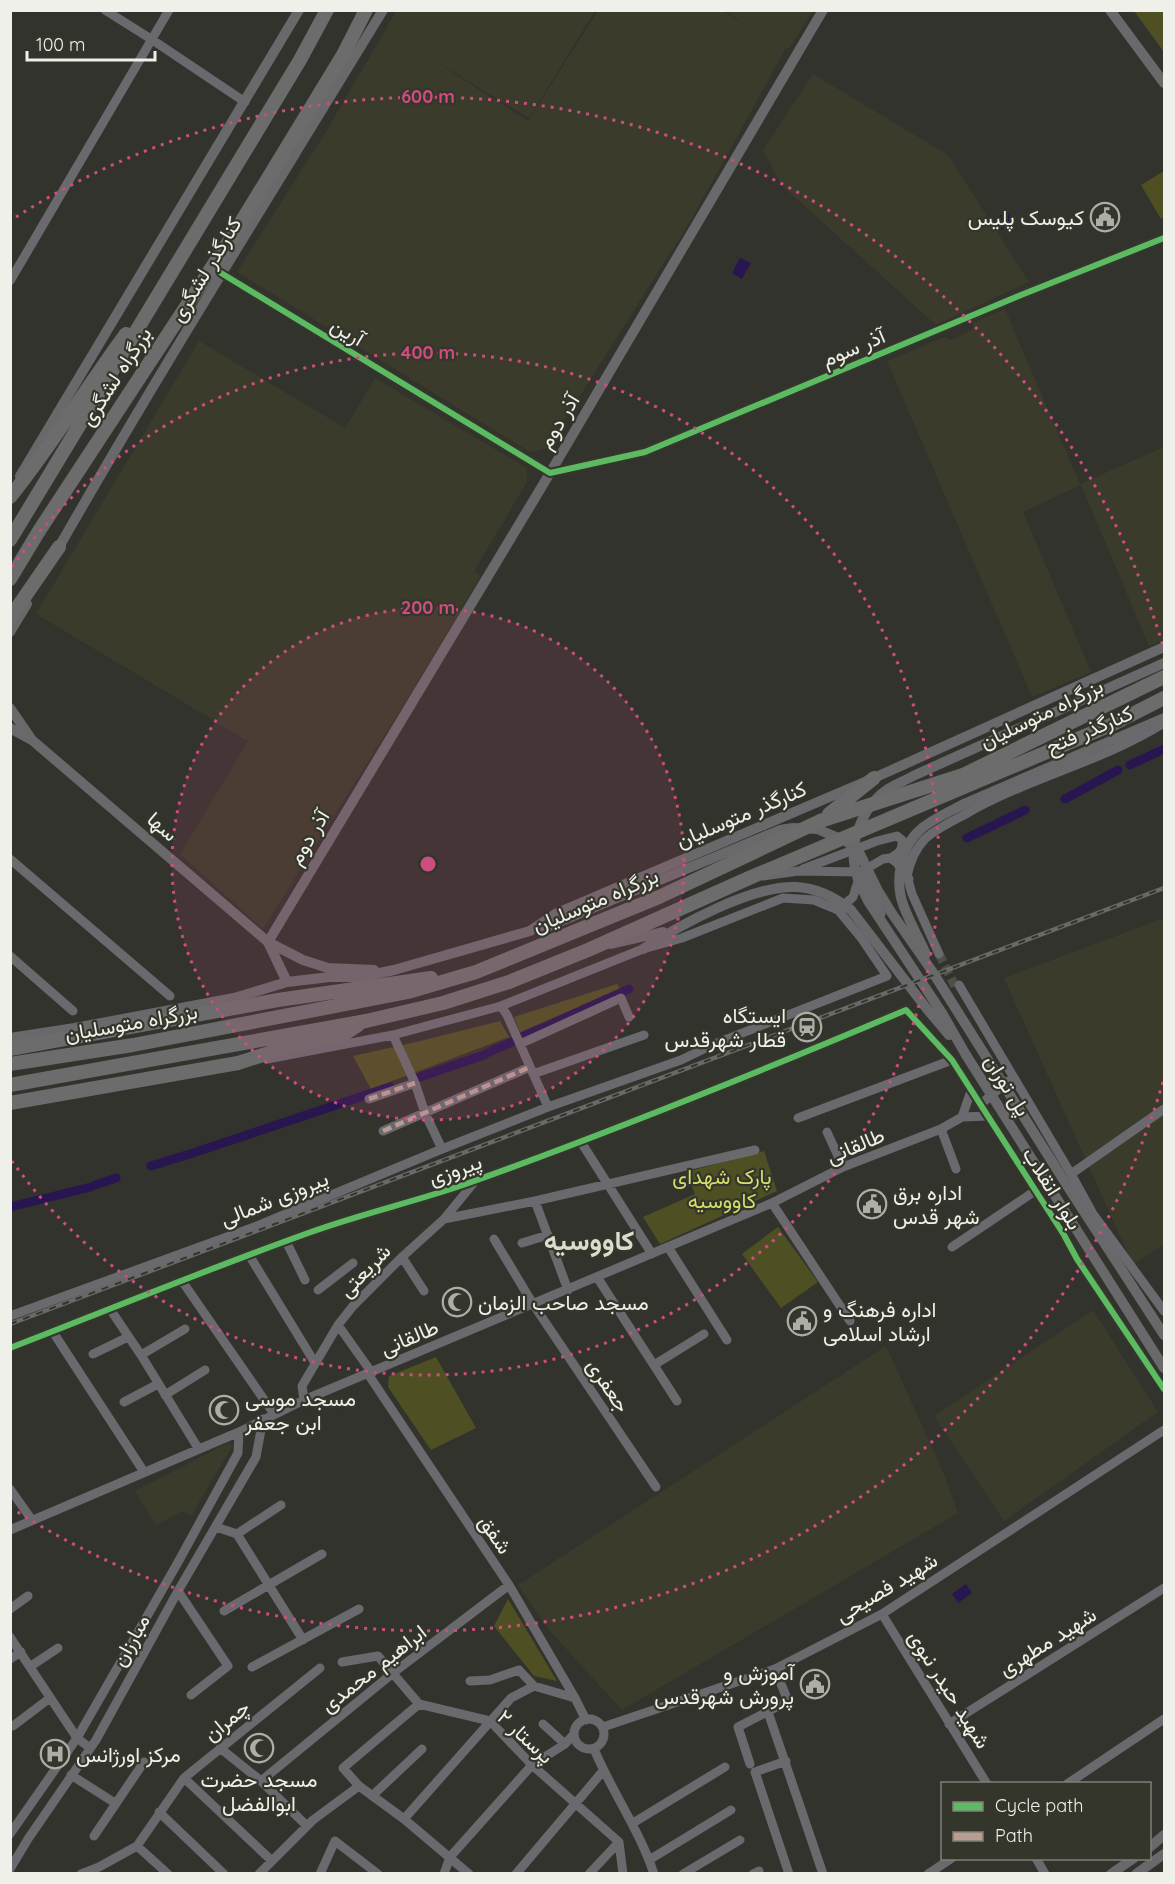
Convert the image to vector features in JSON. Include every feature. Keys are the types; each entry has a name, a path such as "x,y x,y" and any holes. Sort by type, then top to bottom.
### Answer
{"highway":[{"name":"بزرگراه لشگری","path":"10,540 300,60 327,10"},
{"name":"بزرگراه لشگری","path":"10,579 39,531 237,230 343,55 366,10"},
{"path":"10,497 37,464 106,361 130,329 154,304"},
{"path":"10,618 59,547"},
{"name":"بزرگراه متوسلیان","path":"10,1064 133,1045 408,992 477,972 659,897 820,821 963,775 1164,677"},
{"name":"بزرگراه متوسلیان","path":"10,1085 366,1021 442,1003 498,985 588,950 749,878 1091,733 1164,698"},
{"path":"820,821 874,778"},
{"path":"10,1049 278,1000 477,972"},
{"path":"10,1103 238,1063 291,1046 341,1036 366,1021"}],"main road":[{"path":"10,491 298,10"},
{"name":"کنارگذر لشگری","path":"10,632 130,423 383,10"},
{"name":"آذر دوم","path":"268,942 550,473 823,10"},
{"path":"1110,10 1164,83"},
{"name":"کنارگذر متوسلیان","path":"286,982 361,977 394,970 530,931 557,913 874,778 1164,647"},
{"name":"پل توران","path":"1164,663 886,790 867,811 861,822 855,840 854,863 858,881 868,901 942,1013 966,1055 1164,1368"},
{"path":"10,708 32,740"},
{"name":"کنارگذر فتح","path":"1028,776 1164,718"},
{"path":"10,728 32,740"},
{"name":"سها","path":"32,740 268,942 303,960 328,968 394,970"},
{"name":"پل توران","path":"932,971 899,889 899,874 909,845 920,830 936,819 1028,776"},
{"name":"پل توران","path":"530,931 552,925 780,830 794,828 817,830 846,841 859,852 886,905 932,971 1164,1335"},
{"path":"642,949 672,930 764,890 805,888 820,892 838,900 851,910 927,1009 966,1055"},
{"path":"588,950 672,930"},
{"name":"سها","path":"268,942 286,982"},
{"path":"278,1000 361,977"},
{"path":"10,1038 234,998 286,982"},
{"path":"1151,1845 1164,1835"},
{"path":"1136,1874 1164,1854"},
{"path":"1111,1874 1131,1860"}],"street":[{"path":"105,10 245,102"},
{"path":"10,281 169,10"},
{"name":"آذر سوم","path":"550,473 645,452 1021,295 1164,238"},
{"name":"آرین","path":"221,273 550,473"},
{"path":"907,876 911,861 920,845 943,826 987,801 1114,749 1149,733 1164,723"},
{"path":"749,878 798,871 861,872 883,859 899,854 903,847 903,840 897,836 877,841 798,871"},
{"path":"890,858 896,862 915,889 941,953"},
{"path":"10,860 170,996"},
{"path":"838,910 854,897 861,872"},
{"path":"238,1063 393,1035 501,1006 642,949 682,938 783,898 814,900 838,910 862,939 887,976 907,967 861,872"},
{"path":"10,956 73,1011"},
{"name":"پیروزی شمالی","path":"10,1316 257,1226 442,1149 548,1107 681,1060 712,1045 887,976"},
{"name":"بلوار انقلاب","path":"957,986 1093,1214 1164,1311"},
{"path":"520,1044 621,998 629,1017"},
{"path":"501,1006 548,1107"},
{"name":"بلوار انقلاب","path":"906,1010 952,1060 1077,1258 1164,1389"},
{"name":"پیروزی","path":"10,1348 286,1241 476,1180 581,1142 749,1077 906,1010"},
{"path":"393,1035 442,1149"},
{"path":"383,1131 531,1070 644,1035"},
{"path":"798,1118 952,1060"},
{"path":"981,1104 1011,1080"},
{"path":"369,1099 415,1083"},
{"path":"962,1117 971,1090"},
{"path":"1071,1174 1164,1110"},
{"name":"طالقانی","path":"10,1530 239,1432 304,1400 772,1203 843,1167 941,1129 962,1117 989,1116"},
{"path":"941,1129 956,1168"},
{"path":"826,1132 843,1167"},
{"path":"581,1142 652,1254"},
{"path":"444,1219 535,1201 755,1150"},
{"name":"شریعتی","path":"304,1400 302,1386 338,1324 402,1257 444,1219 476,1180"},
{"path":"952,1247 1035,1191"},
{"path":"535,1201 568,1290"},
{"path":"772,1203 850,1321"},
{"path":"1064,1235 1093,1214"},
{"path":"522,1242 548,1235"},
{"name":"جعفری","path":"494,1239 533,1304 656,1487"},
{"path":"286,1241 305,1280"},
{"path":"668,1247 727,1340"},
{"path":"249,1255 315,1363"},
{"path":"402,1257 424,1291"},
{"path":"318,1290 353,1263"},
{"path":"597,1277 677,1401"},
{"path":"182,1281 274,1414"},
{"path":"110,1309 198,1448"},
{"name":"شفق","path":"338,1324 509,1585 576,1698 586,1720"},
{"path":"141,1355 184,1329"},
{"path":"53,1332 144,1472"},
{"path":"654,1365 704,1334"},
{"path":"93,1354 128,1337"},
{"path":"165,1395 205,1370"},
{"path":"124,1402 158,1384"},
{"name":"مبارزان","path":"10,1869 90,1748 256,1457 263,1419"},
{"name":"شهید فصیحی","path":"603,1727 775,1669 882,1614 1164,1430"},
{"name":"مبارزان","path":"14,1830 77,1738 177,1564 238,1453 239,1432"},
{"path":"238,1453 256,1457"},
{"path":"10,1489 32,1520"},
{"path":"237,1534 280,1504"},
{"path":"216,1527 237,1534 303,1640"},
{"path":"224,1611 322,1554"},
{"name":"ابراهیم محمدی","path":"261,1781 393,1673 509,1585"},
{"name":"شهید مطهری","path":"949,1724 1164,1587"},
{"path":"178,1591 228,1666 191,1695"},
{"path":"10,1609 28,1596"},
{"path":"252,1667 359,1609"},
{"name":"شهید حیدر نبوی","path":"882,1614 986,1782"},
{"path":"10,1637 77,1738 90,1748"},
{"path":"31,1666 58,1648"},
{"path":"10,1659 21,1652"},
{"path":"342,1662 378,1656 419,1704 342,1768 359,1786 470,1874"},
{"name":"چمران","path":"81,1874 137,1846 184,1778 320,1668"},
{"path":"750,1764 738,1727 788,1701 775,1669"},
{"path":"470,1681 490,1680 519,1670 534,1686 576,1698"},
{"path":"404,1820 512,1698 534,1686"},
{"path":"13,1726 50,1698"},
{"name":"پرستار ۲","path":"419,1704 490,1722 532,1765 619,1842"},
{"path":"768,1712 823,1874"},
{"path":"1070,1782 1164,1719"},
{"path":"444,1874 450,1857 532,1765 565,1744 578,1725 586,1720 596,1721 603,1727 604,1732 602,1742 594,1749 585,1749 580,1746 574,1734"},
{"path":"543,1724 565,1744"},
{"path":"220,1748 261,1781 307,1826"},
{"path":"372,1796 422,1749"},
{"path":"594,1749 603,1771 633,1823 654,1874"},
{"path":"786,1761 755,1772 789,1874"},
{"path":"94,1836 144,1762"},
{"path":"633,1823 724,1767"},
{"path":"516,1874 603,1771"},
{"path":"71,1775 115,1803"},
{"path":"184,1778 272,1861"},
{"path":"259,1874 307,1826 359,1786"},
{"path":"649,1860 731,1810"},
{"path":"159,1812 224,1874"},
{"path":"10,1816 14,1830"},
{"path":"683,1874 740,1840"},
{"path":"320,1874 335,1841 378,1874"},
{"path":"589,1874 619,1842"},
{"path":"619,1842 622,1874"},
{"path":"137,1846 168,1874"},
{"path":"928,1874 949,1860"},
{"path":"1037,1860 1045,1874"}],"shaded area":[{"path":"397,10 595,11 529,118 430,58 528,121 598,11 722,11 750,27 725,11 813,11 789,49 786,48 691,220 547,448 530,452 237,272 327,130"},
{"path":"813,74 948,155 1029,282 936,325 788,191 780,183 763,150"},
{"path":"1006,211 1013,221 1001,230 994,220"},
{"path":"740,258 751,263 742,279 732,273"},
{"path":"1005,309 1080,484 1164,447 1164,639 1149,646 1081,485 1023,512 1091,672 1032,697 887,361 944,337 952,340 974,328 972,323"},
{"path":"199,341 345,428 375,378 527,468 527,482 474,571 481,576 414,688 263,929 180,854 248,741 36,614"},
{"path":"1164,918 1164,1244 1133,1265 1004,978"},
{"path":"1093,1310 1158,1412 1004,1521 934,1416"},
{"path":"886,1346 944,1474 958,1513 622,1710 549,1630 518,1585"},
{"path":"230,1442 232,1447 191,1516 182,1511 156,1526 135,1491"},
{"path":"966,1584 972,1593 958,1603 952,1594"},
{"name":"مرکز اورژانس","path":"63,1738 69,1745 53,1762 45,1746"}],"green space":[{"path":"1134,11 1164,11 1164,52"},
{"path":"1164,171 1164,216 1161,219 1141,185"},
{"path":"617,984 620,989 520,1032 514,1017"},
{"path":"500,1021 509,1037 371,1089 353,1056 416,1042"},
{"name":"پارک شهدای کاووسیه","path":"764,1151 777,1191 660,1244 643,1217 695,1194 686,1172"},
{"path":"778,1227 818,1282 781,1308 742,1254"},
{"path":"436,1357 476,1428 431,1450 388,1387 389,1376"},
{"path":"508,1599 557,1681 534,1676 494,1626"}],"waterway":[{"path":"1130,765 1164,749"},
{"path":"1065,799 1118,770"},
{"path":"967,838 1025,810"},
{"path":"582,1010 629,989"},
{"path":"550,1025 578,1012"},
{"path":"520,1038 548,1026"},
{"path":"487,1053 512,1042"},
{"path":"420,1077 484,1055"},
{"path":"196,1152 390,1087"},
{"path":"151,1166 193,1153"},
{"path":"95,1185 116,1178"},
{"path":"10,1207 91,1187"}],"tunnel":[{"path":"939,954 955,986"}],"railway":[{"path":"10,1324 1164,888"}],"marked path":[{"path":"383,1131 530,1067"},
{"path":"369,1099 415,1083"}],"cycle path":[{"path":"221,273 550,473 645,452 1021,295 1164,238"},
{"path":"10,1348 311,1232 463,1185 630,1123 906,1010 952,1060 1077,1259 1164,1389"}],"place":[{"name":"کیوسک پلیس","path":"1105,217"},
{"name":"ایستگاه قطار شهرقدس","path":"807,1027"},
{"name":"اداره برق شهر قدس","path":"872,1204"},
{"name":"مسجد صاحب الزمان","path":"457,1302"},
{"name":"اداره فرهنگ و ارشاد اسلامی","path":"802,1321"},
{"name":"مسجد موسی ابن جعفر","path":"224,1410"},
{"name":"آموزش و پرورش شهرقدس","path":"815,1684"},
{"name":"مسجد حضرت ابوالفضل","path":"259,1748"},
{"name":"مرکز اورژانس","path":"55,1754"}],"district":[{"name":"کاووسیه","path":"589,1240"}]}
